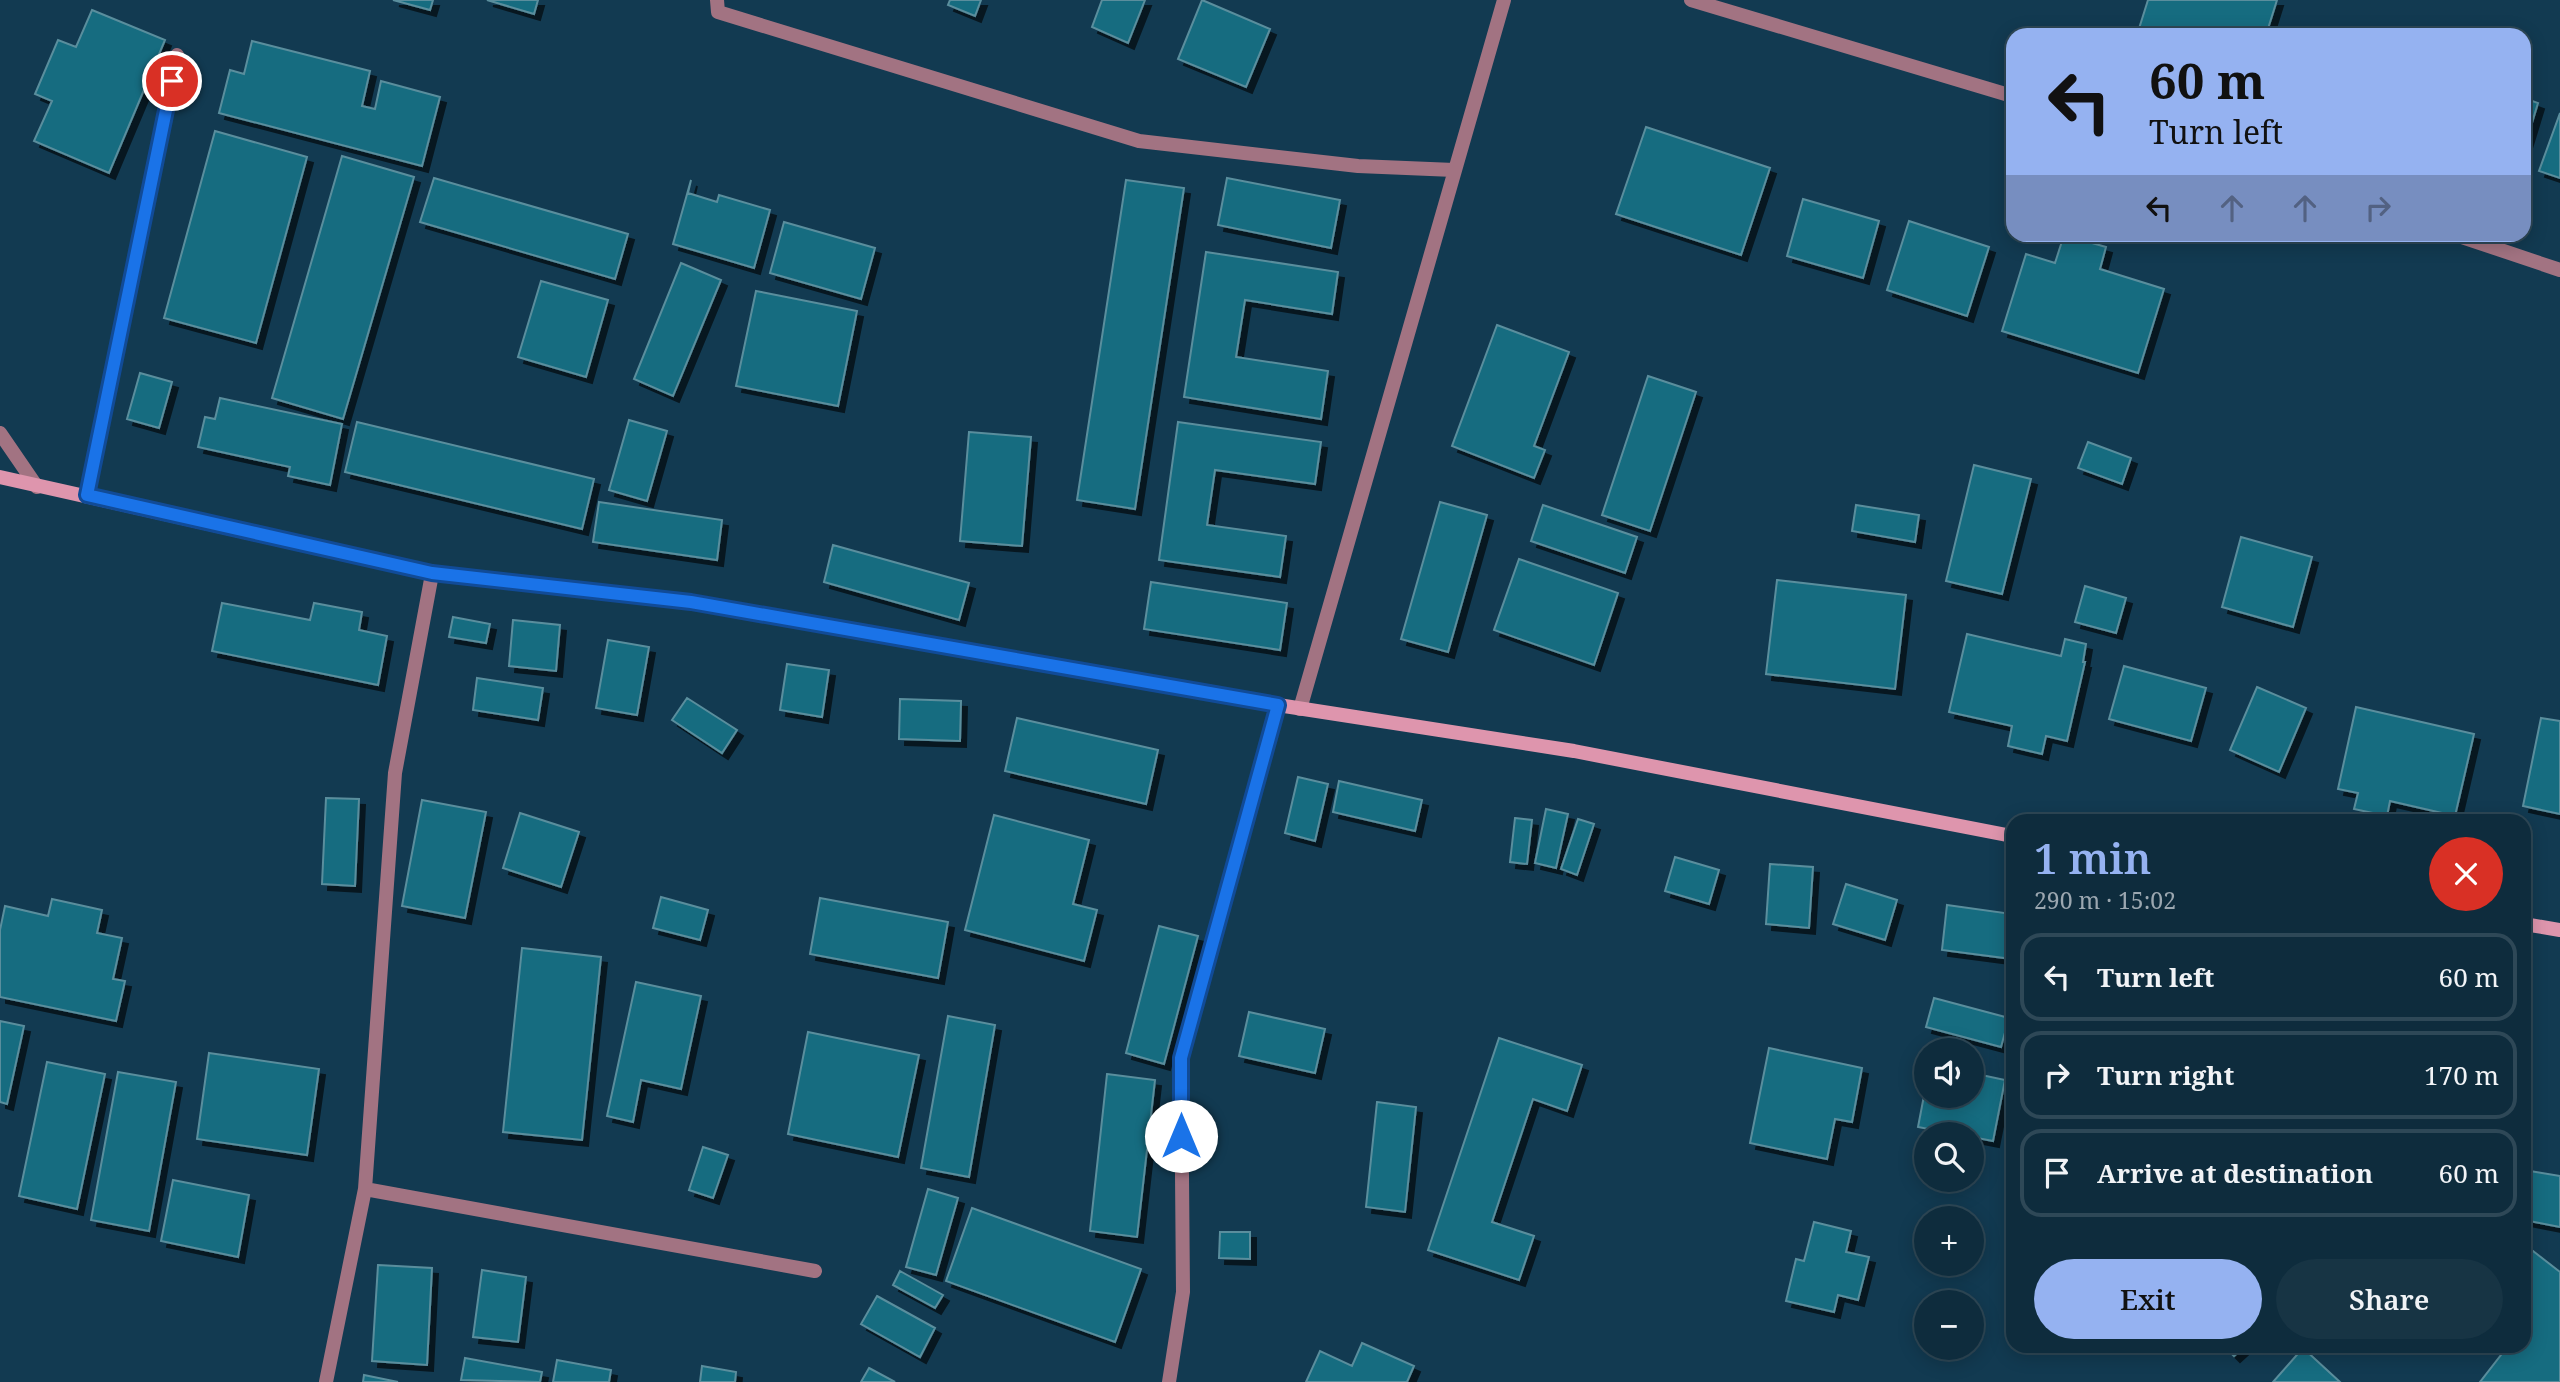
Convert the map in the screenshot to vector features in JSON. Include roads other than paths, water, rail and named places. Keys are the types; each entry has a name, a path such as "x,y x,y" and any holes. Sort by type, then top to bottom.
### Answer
{"street":[{"path":"717,0 718,12 1139,141 1358,166 1454,170"},
{"path":"1300,709 1504,0"},
{"path":"1691,0 2006,94"},
{"path":"87,495 177,55"},
{"path":"2477,242 2560,270"},
{"path":"0,433 37,487"},
{"path":"0,477 432,573 691,602 1300,709 1574,751 2006,835"},
{"path":"327,1382 365,1189 396,773 432,573"},
{"path":"1170,1382 1182,1292 1181,1058 1278,705"},
{"path":"2531,925 2560,930"},
{"path":"365,1189 815,1271"}]}
